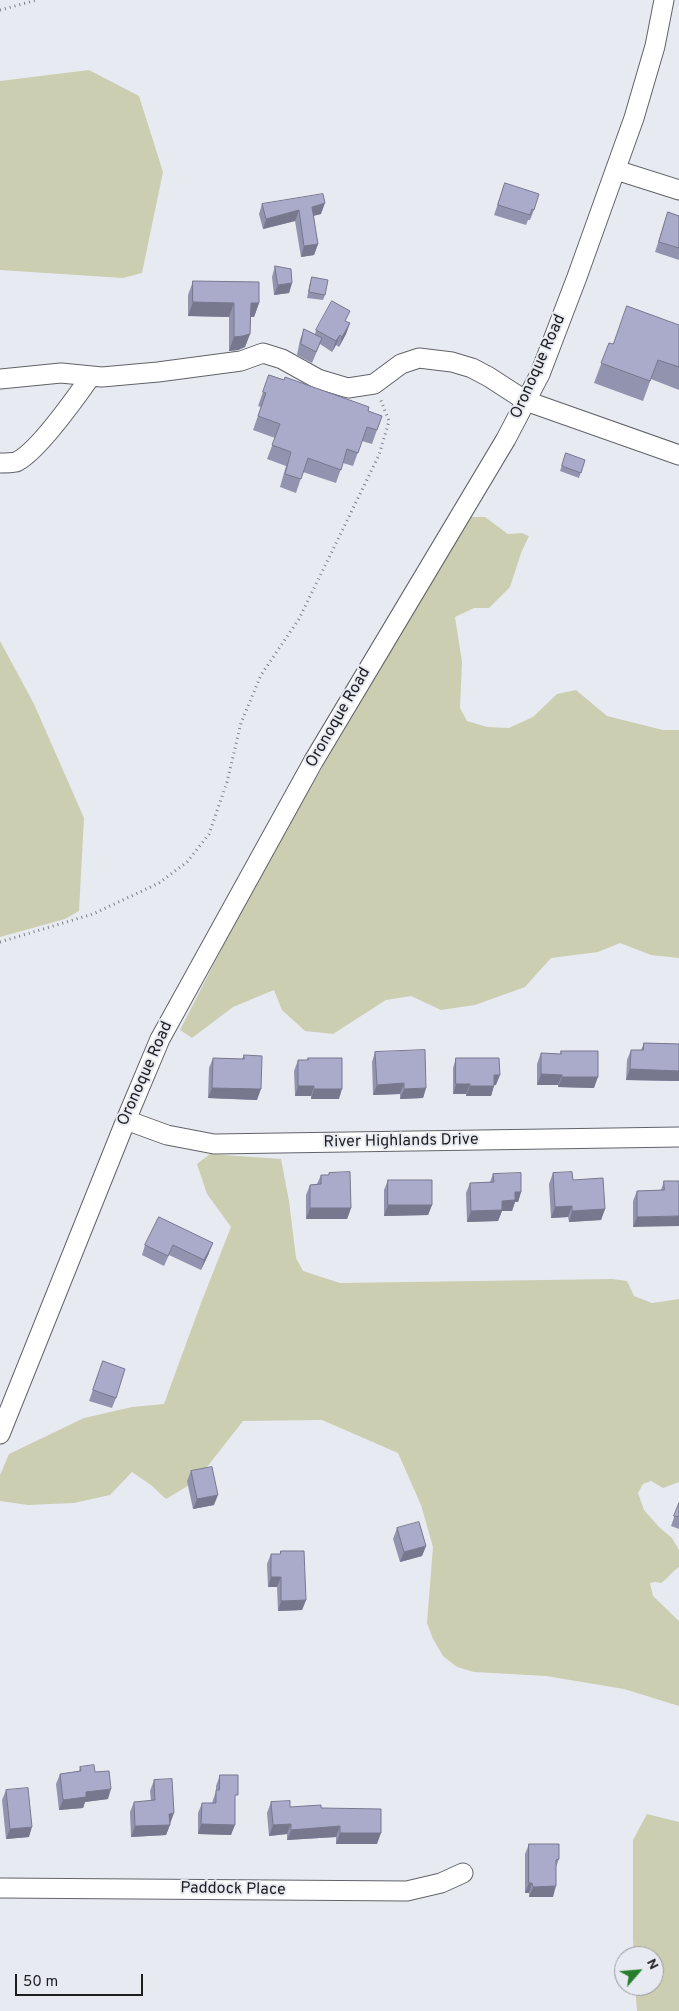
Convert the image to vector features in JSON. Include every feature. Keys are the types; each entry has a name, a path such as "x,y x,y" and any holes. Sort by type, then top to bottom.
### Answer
{"street":[{"name":"Oronoque Road","path":"0,1434 160,1039 280,821 355,691 506,439 546,358 616,170 651,62 664,0"},
{"path":"616,170 679,190"},
{"path":"0,379 61,373 102,377 158,372 233,362 264,353 282,359 318,379 348,388 374,384 401,364 419,358 452,362 472,368 506,387 526,401 679,455"},
{"path":"0,464 16,462 30,451 68,408 91,376"},
{"name":"River Highlands Drive","path":"126,1120 167,1135 214,1144 679,1137"},
{"name":"Paddock Place","path":"0,1888 407,1891 441,1883 463,1873"}],"path":[{"path":"0,10 37,0"},
{"path":"0,942 93,914 159,883 187,862 209,834 227,782 241,723 261,675 299,619 379,455 389,421 374,384"}],"green space":[{"path":"89,70 139,96 163,172 142,273 123,278 0,270 0,81"},
{"path":"470,517 485,517 508,534 522,533 529,536 521,553 510,587 489,608 474,608 455,617 462,662 460,708 467,721 487,727 509,728 533,717 557,694 576,690 607,716 663,730 679,730 679,958 651,955 620,943 598,952 551,958 525,987 475,1005 441,1010 411,996 386,1000 333,1034 305,1031 282,1010 274,990 233,1007 192,1038 180,1030 262,870"},
{"path":"0,641 34,704 84,818 79,911 65,919 0,937"},
{"path":"210,1154 281,1159 289,1201 296,1258 303,1271 340,1283 612,1279 627,1281 634,1296 652,1303 679,1299 679,1482 663,1488 651,1481 643,1484 638,1493 644,1510 672,1538 679,1550 679,1567 661,1583 650,1583 653,1596 679,1621 679,1706 624,1689 546,1676 474,1672 457,1667 443,1656 433,1639 427,1623 433,1547 421,1505 398,1453 322,1420 243,1421 196,1481 166,1499 151,1485 132,1472 110,1495 74,1503 28,1505 0,1501 0,1475 9,1454 84,1418 132,1407 164,1404 231,1227 207,1194 197,1164"},
{"path":"647,1814 679,1822 679,2011 637,2011 636,1996 664,1996 664,1946 633,1946 633,1840"}],"building":[{"path":"505,183 539,194 534,210 532,209 530,215 498,205"},
{"path":"323,194 325,203 312,207 318,244 304,246 299,210 266,219 262,204"},
{"path":"668,212 679,216 679,248 659,242"},
{"path":"275,266 291,269 292,283 278,285"},
{"path":"312,277 328,280 325,295 309,292"},
{"path":"193,281 259,282 259,303 251,303 250,334 234,337 234,303 193,302"},
{"path":"332,301 350,311 345,321 350,323 342,337 340,335 336,341 316,330"},
{"path":"627,306 679,325 679,367 658,360 650,381 601,363 609,343 613,344"},
{"path":"304,329 322,338 316,352 301,344"},
{"path":"269,375 284,380 285,377 369,407 368,411 382,416 377,430 367,427 358,453 347,449 341,470 308,458 301,479 285,474 291,452 272,445 280,424 258,416 266,393 263,392"},
{"path":"566,453 585,460 581,473 562,466"},
{"path":"644,1043 679,1044 679,1071 630,1069 631,1050 643,1050"},
{"path":"425,1050 426,1088 404,1089 404,1083 377,1085 375,1052"},
{"path":"561,1051 598,1051 598,1077 562,1077 562,1075 541,1074 541,1053 561,1054"},
{"path":"244,1055 262,1056 261,1089 212,1088 213,1058 244,1059"},
{"path":"308,1058 342,1058 342,1089 314,1089 314,1086 298,1086 298,1060 308,1060"},
{"path":"456,1058 499,1058 500,1075 494,1075 494,1086 456,1084"},
{"path":"350,1172 351,1208 310,1208 310,1185 321,1184 321,1175"},
{"path":"572,1172 573,1180 603,1178 605,1209 572,1211 572,1206 555,1207 553,1173"},
{"path":"521,1173 521,1192 515,1192 515,1200 502,1201 502,1210 471,1211 470,1183 494,1182 493,1174"},
{"path":"388,1180 432,1180 432,1205 388,1205"},
{"path":"664,1181 679,1181 679,1216 637,1217 637,1191 664,1190"},
{"path":"159,1217 213,1243 204,1260 173,1245 168,1256 145,1245"},
{"path":"103,1361 125,1369 116,1398 93,1390"},
{"path":"212,1467 218,1495 197,1499 191,1471"},
{"path":"679,1503 679,1517 674,1516"},
{"path":"419,1522 426,1546 404,1552 397,1528"},
{"path":"281,1551 304,1551 306,1600 281,1601 281,1577 271,1577 271,1554 280,1554"},
{"path":"94,1765 95,1772 109,1771 111,1789 86,1792 86,1797 63,1800 60,1774 81,1771 80,1767"},
{"path":"220,1775 238,1775 238,1795 235,1795 235,1825 201,1824 202,1803 216,1803 216,1790 219,1790"},
{"path":"172,1779 174,1813 169,1814 170,1825 135,1826 134,1802 155,1800 154,1780"},
{"path":"28,1788 32,1827 10,1829 6,1790"},
{"path":"290,1801 290,1807 321,1805 321,1808 381,1809 381,1833 340,1833 340,1826 291,1830 291,1824 273,1825 271,1802"},
{"path":"529,1844 559,1844 559,1859 556,1860 556,1886 533,1887 532,1883 529,1883"}]}
